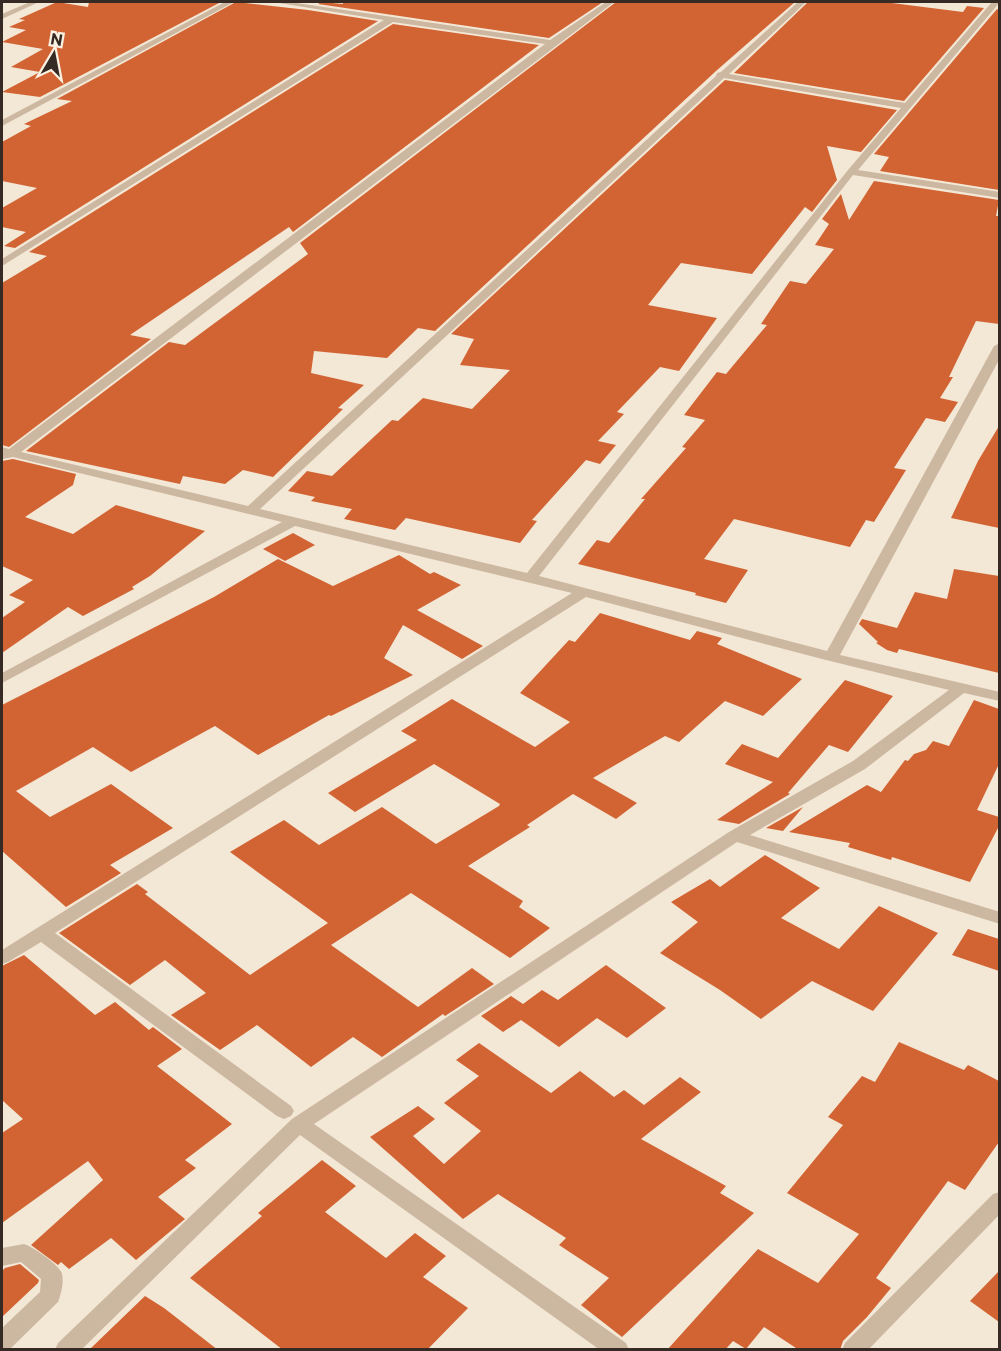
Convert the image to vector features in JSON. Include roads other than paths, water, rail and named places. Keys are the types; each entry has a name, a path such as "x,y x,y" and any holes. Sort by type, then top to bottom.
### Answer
{"street":[{"path":"2,18 35,2"},
{"path":"2,123 231,2"},
{"path":"277,2 552,43"},
{"path":"5,455 552,43 610,2"},
{"path":"250,511 720,75 802,2"},
{"path":"530,578 851,172 996,2"},
{"path":"2,263 392,19"},
{"path":"720,75 907,106"},
{"path":"851,172 999,195"},
{"path":"831,657 999,346"},
{"path":"5,455 530,578 831,657 999,697"},
{"path":"2,679 292,522"},
{"path":"2,958 583,593"},
{"path":"66,1350 292,1118 735,836 859,765 961,688"},
{"path":"735,836 999,918"},
{"path":"42,933 292,1118 618,1350"},
{"path":"853,1350 999,1200"},
{"path":"2,1257 24,1253 52,1275 50,1296 2,1342"}]}
